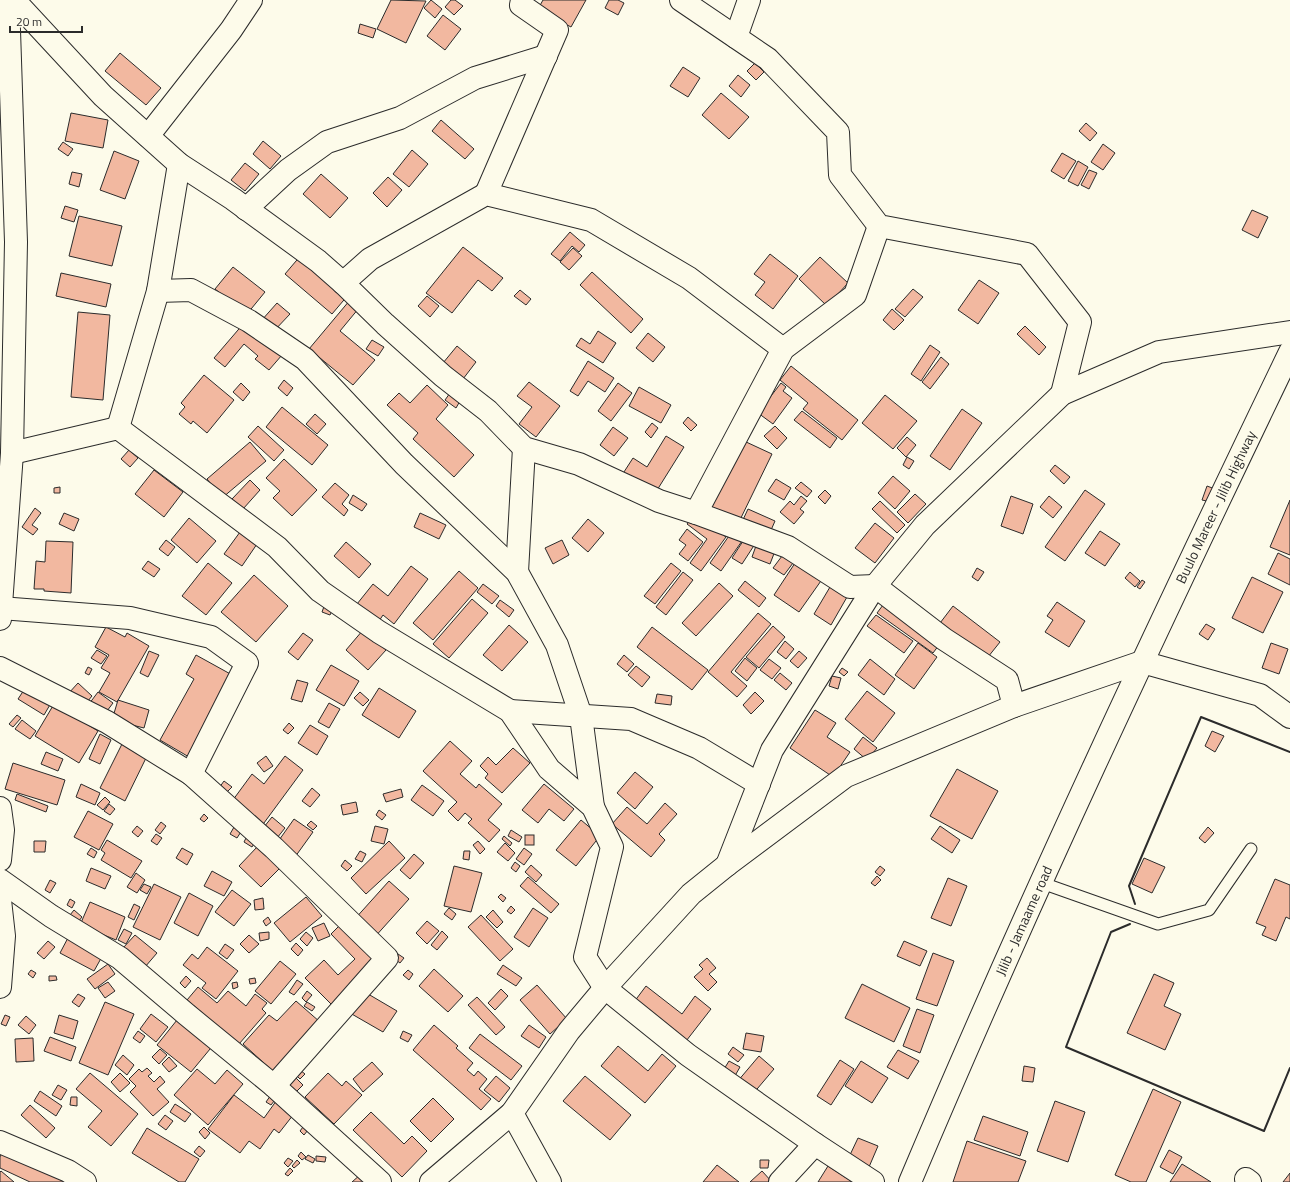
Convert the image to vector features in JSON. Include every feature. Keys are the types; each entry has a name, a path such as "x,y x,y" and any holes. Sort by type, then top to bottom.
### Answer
{"street":[{"path":"8,0 8,241 12,453 0,612 130,618 211,637 248,663 191,774"},
{"path":"14,0 103,96 179,164 246,209 318,261 443,376 488,411 524,448 579,464 659,502 696,513 788,548 850,587 875,586 944,639 1007,680 1014,706"},
{"path":"148,136 232,30 251,0"},
{"path":"343,283 370,259 486,194 557,30 521,5 522,0"},
{"path":"681,0 768,59 838,132 840,175 879,226 1026,254 1080,322 1062,394"},
{"path":"736,37 749,0"},
{"path":"246,209 288,170 327,142 400,118 475,78 546,56"},
{"path":"118,428 158,291 179,164"},
{"path":"486,194 591,220 688,278 783,348"},
{"path":"696,513 783,348 855,295 879,226"},
{"path":"158,291 191,290 249,321 305,358 404,464 517,572 557,645 581,716 593,807 612,847 585,957 604,988 688,1055 815,1144 873,1182"},
{"path":"727,865 772,750 875,586 925,525 1062,394 1159,352 1290,332"},
{"name":"Buulo Mareer - Jilib Highway","path":"1142,662 1290,352"},
{"path":"12,453 118,428 277,546 320,591 379,632 454,679 510,711 631,719 699,748 759,784"},
{"path":"517,572 524,448"},
{"path":"431,1182 512,1113 569,1031 604,988 691,894 727,865 846,776 1014,706 1142,662 1260,695 1290,717"},
{"name":"Jilib - Jamaame road","path":"910,1182 950,1087 1142,662"},
{"path":"0,668 107,722 191,774 274,848 387,958 274,1086"},
{"path":"510,711 549,769 593,807"},
{"path":"0,808 3,830 0,860"},
{"path":"0,880 51,916 120,958 274,1086 380,1182"},
{"path":"0,900 4,936 0,987"},
{"path":"512,1113 550,1182"},
{"path":"0,1142 68,1171 85,1182"},
{"path":"780,1182 815,1144"}],"lane":[{"path":"1042,883 1158,924 1209,910 1251,849"}],"building":[{"path":"391,0 426,1 406,43 377,29"},
{"path":"431,0 442,9 435,18 424,8"},
{"path":"451,0 455,0 463,6 454,15 445,7"},
{"path":"543,0 586,0 571,27 538,9"},
{"path":"609,0 618,0 624,3 618,15 605,8"},
{"path":"443,15 461,29 445,50 427,36"},
{"path":"360,24 376,29 373,38 358,33"},
{"path":"120,53 161,88 146,105 105,71"},
{"path":"755,63 764,72 756,80 747,71"},
{"path":"683,67 700,78 688,97 670,86"},
{"path":"738,75 750,85 741,97 729,86"},
{"path":"721,93 749,117 729,139 702,115"},
{"path":"71,113 108,120 103,148 65,141"},
{"path":"441,120 474,149 465,159 432,131"},
{"path":"1086,123 1097,133 1090,141 1079,131"},
{"path":"263,141 281,156 270,169 253,154"},
{"path":"63,142 73,149 68,156 58,149"},
{"path":"1103,144 1115,153 1103,170 1091,162"},
{"path":"412,150 428,164 409,187 393,174"},
{"path":"114,151 139,161 125,199 100,190"},
{"path":"1062,153 1076,161 1064,179 1051,171"},
{"path":"1078,161 1088,167 1078,186 1068,181"},
{"path":"245,163 259,174 245,191 231,180"},
{"path":"1089,170 1097,173 1089,189 1081,185"},
{"path":"72,172 82,174 79,187 69,184"},
{"path":"321,174 348,198 330,218 303,194"},
{"path":"388,177 402,190 387,207 373,193"},
{"path":"65,206 78,210 74,222 61,218"},
{"path":"1252,210 1268,217 1258,238 1242,230"},
{"path":"79,216 122,226 112,266 69,256"},
{"path":"570,232 585,245 579,252 572,246 560,261 551,254"},
{"path":"463,247 503,278 492,291 478,280 452,313 426,293"},
{"path":"573,248 582,256 569,270 560,262"},
{"path":"302,254 349,294 332,314 285,274"},
{"path":"770,254 798,276 773,309 755,295 765,282 754,274"},
{"path":"820,257 848,283 827,306 799,279"},
{"path":"233,267 265,292 247,314 215,289"},
{"path":"592,272 643,319 631,333 580,285"},
{"path":"61,273 111,284 106,307 56,296"},
{"path":"979,280 999,293 978,324 958,310"},
{"path":"913,289 923,297 905,317 895,309"},
{"path":"520,290 531,299 526,305 514,296"},
{"path":"427,296 439,306 430,317 418,306"},
{"path":"350,300 359,308 340,331 375,360 353,385 309,349"},
{"path":"277,303 290,314 273,332 261,321"},
{"path":"892,309 904,320 894,330 883,320"},
{"path":"78,312 110,315 103,400 71,397"},
{"path":"244,323 282,355 269,370 255,359 258,356 244,344 225,367 214,358"},
{"path":"1025,326 1046,347 1039,355 1017,334"},
{"path":"598,331 616,343 603,363 576,346 581,338 590,344"},
{"path":"648,333 665,347 653,362 636,348"},
{"path":"372,340 384,347 378,356 366,349"},
{"path":"930,345 940,352 921,381 911,374"},
{"path":"457,346 476,362 463,379 443,363"},
{"path":"941,357 949,364 930,389 922,382"},
{"path":"588,361 614,378 605,392 588,381 578,396 570,391"},
{"path":"791,366 858,420 842,440 803,409 808,403 780,380"},
{"path":"204,375 234,400 207,433 193,421 191,424 179,414 185,407 181,403"},
{"path":"284,380 293,388 287,396 278,388"},
{"path":"529,382 560,406 536,437 519,424 532,407 517,396"},
{"path":"241,383 250,392 243,401 233,392"},
{"path":"618,383 632,393 611,421 598,411"},
{"path":"781,383 786,387 783,391 792,398 773,424 758,413"},
{"path":"427,385 448,405 436,419 474,455 454,477 413,439 418,433 387,405 399,393 410,403"},
{"path":"639,387 671,405 661,423 629,406"},
{"path":"450,393 460,401 456,408 445,400"},
{"path":"885,395 917,421 893,449 862,423"},
{"path":"282,407 328,445 312,465 266,427"},
{"path":"962,409 982,423 950,470 930,456"},
{"path":"802,411 837,438 830,448 794,420"},
{"path":"315,414 326,424 317,434 306,424"},
{"path":"688,417 697,425 691,431 683,423"},
{"path":"652,423 658,428 651,438 645,432"},
{"path":"258,426 284,450 274,461 248,437"},
{"path":"775,426 787,438 777,449 764,436"},
{"path":"613,427 628,438 614,456 600,445"},
{"path":"666,436 684,447 654,495 622,475 633,458 647,467"},
{"path":"907,437 916,445 906,457 897,448"},
{"path":"744,441 772,454 737,526 709,512"},
{"path":"250,442 266,461 222,498 207,479"},
{"path":"129,450 138,458 130,467 121,459"},
{"path":"907,457 914,461 909,469 903,465"},
{"path":"284,459 317,490 292,516 273,498 280,491 266,478"},
{"path":"1055,465 1070,477 1064,484 1050,471"},
{"path":"154,470 183,492 164,517 135,494"},
{"path":"893,476 910,491 895,509 878,493"},
{"path":"776,479 791,488 784,500 768,491"},
{"path":"250,480 260,490 243,509 232,499"},
{"path":"801,482 812,491 807,497 795,488"},
{"path":"335,483 349,495 342,504 348,510 344,516 322,497"},
{"path":"1207,486 1215,489 1211,502 1202,500"},
{"path":"60,487 60,493 54,493 54,488"},
{"path":"825,490 831,496 825,504 818,497"},
{"path":"1085,490 1105,504 1065,561 1045,547"},
{"path":"915,494 926,504 908,523 897,512"},
{"path":"353,495 367,504 362,511 349,503"},
{"path":"801,496 807,501 800,509 804,512 794,524 780,512 790,501 794,505"},
{"path":"1011,496 1033,504 1023,534 1001,526"},
{"path":"1049,496 1062,507 1053,518 1040,507"},
{"path":"1290,500 1290,555 1270,547"},
{"path":"880,501 905,525 897,533 872,509"},
{"path":"35,508 41,513 32,525 38,529 33,535 22,527"},
{"path":"748,509 775,521 768,537 741,524"},
{"path":"64,513 79,519 74,531 59,524"},
{"path":"420,513 446,525 439,539 414,527"},
{"path":"695,514 726,537 701,571 690,563 707,539 687,524"},
{"path":"189,518 216,541 197,563 171,540"},
{"path":"588,519 604,533 588,552 572,538"},
{"path":"875,523 894,538 875,563 855,548"},
{"path":"687,529 703,542 688,561 679,554 686,545 679,540"},
{"path":"1100,531 1120,544 1105,566 1085,553"},
{"path":"240,532 257,544 242,566 224,554"},
{"path":"731,533 742,541 721,571 710,563"},
{"path":"745,538 755,544 742,564 732,558"},
{"path":"166,540 175,547 168,556 159,549"},
{"path":"562,540 569,555 553,564 545,548"},
{"path":"46,541 73,542 71,593 34,589 36,561 45,562"},
{"path":"346,542 371,564 359,578 334,556"},
{"path":"757,543 775,551 770,564 752,557"},
{"path":"785,552 796,559 784,575 773,568"},
{"path":"1278,553 1290,559 1290,585 1268,574"},
{"path":"797,560 823,578 799,612 774,595"},
{"path":"148,561 160,569 154,577 142,569"},
{"path":"208,563 232,583 206,615 182,596"},
{"path":"671,563 681,571 655,604 644,596"},
{"path":"411,566 428,579 394,624 383,615 379,621 357,604 373,584 388,596"},
{"path":"977,568 984,572 978,581 972,577"},
{"path":"459,571 478,588 433,640 413,623"},
{"path":"683,572 693,580 666,615 656,607"},
{"path":"1130,572 1140,581 1135,587 1125,578"},
{"path":"254,575 288,606 256,642 221,612"},
{"path":"1252,577 1283,592 1263,633 1232,618"},
{"path":"1142,580 1145,582 1140,589 1137,587"},
{"path":"745,581 766,598 759,607 738,590"},
{"path":"719,583 733,596 696,636 682,623"},
{"path":"483,584 499,596 492,604 477,592"},
{"path":"830,587 847,597 831,625 814,614"},
{"path":"472,599 488,613 449,658 433,644"},
{"path":"500,600 514,610 509,617 496,606"},
{"path":"326,601 335,605 330,615 322,612"},
{"path":"886,601 942,641 933,653 877,613"},
{"path":"1057,602 1085,621 1069,647 1045,632 1053,620 1047,616"},
{"path":"953,606 1000,642 984,662 937,627"},
{"path":"758,613 771,624 731,672 747,686 737,697 708,672"},
{"path":"876,615 913,641 904,653 867,626"},
{"path":"1206,624 1215,629 1208,640 1199,634"},
{"path":"509,625 528,642 502,671 483,655"},
{"path":"773,626 785,637 759,668 746,657"},
{"path":"106,627 125,637 127,633 149,646 117,702 99,692 110,673 101,668 109,655 95,647"},
{"path":"652,627 708,670 692,690 637,647"},
{"path":"363,630 386,650 368,670 346,650"},
{"path":"303,633 313,640 298,660 288,652"},
{"path":"785,641 794,649 786,659 777,652"},
{"path":"918,643 937,657 914,689 895,675"},
{"path":"1271,643 1288,649 1279,674 1262,668"},
{"path":"97,650 107,656 101,664 91,658"},
{"path":"149,651 159,655 148,677 140,673"},
{"path":"799,651 807,658 798,668 790,661"},
{"path":"196,655 234,676 189,757 160,740 194,679 186,674"},
{"path":"624,655 634,664 627,672 617,664"},
{"path":"745,658 757,668 747,681 735,671"},
{"path":"769,659 781,668 772,679 760,670"},
{"path":"870,659 895,679 884,695 858,675"},
{"path":"331,665 359,681 344,706 316,690"},
{"path":"636,666 650,677 642,687 628,675"},
{"path":"88,667 92,669 89,675 85,673"},
{"path":"842,668 848,672 844,676 839,672"},
{"path":"780,673 792,683 786,690 774,680"},
{"path":"832,676 841,678 838,689 829,686"},
{"path":"297,680 308,683 302,702 291,699"},
{"path":"78,683 92,696 83,707 68,694"},
{"path":"26,687 51,703 44,715 18,699"},
{"path":"379,688 416,711 399,738 362,715"},
{"path":"867,691 895,713 873,742 845,719"},
{"path":"98,692 113,703 104,715 89,704"},
{"path":"360,692 369,700 363,706 354,698"},
{"path":"755,692 764,701 751,714 743,705"},
{"path":"657,694 672,696 671,705 655,703"},
{"path":"118,700 149,710 144,728 112,720"},
{"path":"329,703 340,709 329,728 318,722"},
{"path":"54,704 98,731 79,763 35,736"},
{"path":"815,710 836,723 827,737 850,752 833,777 790,748"},
{"path":"17,715 21,718 13,727 9,724"},
{"path":"22,720 36,731 30,739 15,729"},
{"path":"289,723 294,728 288,734 283,730"},
{"path":"310,725 328,736 317,755 298,743"},
{"path":"1212,731 1224,736 1215,752 1205,746"},
{"path":"100,734 111,740 100,764 89,759"},
{"path":"863,737 877,748 867,760 854,749"},
{"path":"450,741 472,761 460,774 476,788 479,784 502,804 488,820 500,830 489,842 468,823 472,819 465,813 458,821 448,811 457,802 423,771"},
{"path":"122,744 147,756 125,801 100,788"},
{"path":"513,748 530,763 502,793 485,778 488,774 480,766 488,757 496,765"},
{"path":"46,752 63,759 58,771 41,764"},
{"path":"266,756 273,766 264,772 257,763"},
{"path":"285,756 303,770 261,827 230,804 252,774 264,784"},
{"path":"13,763 65,780 57,805 5,789"},
{"path":"957,769 998,791 972,839 930,816"},
{"path":"635,772 653,787 635,809 617,793"},
{"path":"224,781 232,787 226,793 219,788"},
{"path":"81,784 100,793 95,805 76,797"},
{"path":"544,784 574,809 564,821 549,809 538,823 522,810"},
{"path":"422,785 444,801 433,816 411,800"},
{"path":"312,788 320,795 310,807 302,801"},
{"path":"401,789 403,797 386,802 383,794"},
{"path":"17,794 48,806 46,812 15,800"},
{"path":"105,797 110,802 103,810 97,805"},
{"path":"356,802 358,812 343,815 341,805"},
{"path":"665,803 677,814 659,834 665,840 651,857 612,824 627,807 647,824"},
{"path":"109,804 115,809 110,815 104,811"},
{"path":"379,810 386,815 382,820 376,815"},
{"path":"88,811 113,824 99,850 74,837"},
{"path":"204,814 208,818 204,822 200,819"},
{"path":"272,817 285,828 277,838 264,827"},
{"path":"294,819 313,832 295,857 277,843"},
{"path":"581,820 600,836 576,866 556,850"},
{"path":"311,821 317,826 313,830 307,825"},
{"path":"161,822 166,826 160,834 155,830"},
{"path":"237,822 244,827 237,838 230,834"},
{"path":"137,826 143,831 138,837 132,832"},
{"path":"375,826 388,829 384,844 371,841"},
{"path":"940,826 960,840 952,853 931,839"},
{"path":"1208,827 1214,833 1205,843 1199,838"},
{"path":"511,830 522,837 519,842 508,836"},
{"path":"249,832 258,837 252,847 244,842"},
{"path":"156,834 162,838 157,845 151,841"},
{"path":"525,835 534,835 534,845 525,845"},
{"path":"504,836 512,843 510,846 502,839"},
{"path":"107,840 142,861 131,878 101,860 105,853 101,850"},
{"path":"34,841 46,841 45,852 34,852"},
{"path":"389,841 405,858 366,894 351,878"},
{"path":"478,841 485,849 480,854 473,845"},
{"path":"505,843 515,853 508,861 497,852"},
{"path":"258,846 280,868 261,887 239,866"},
{"path":"91,848 97,852 94,858 87,854"},
{"path":"182,848 193,854 187,865 176,858"},
{"path":"524,848 532,854 524,865 516,859"},
{"path":"360,851 366,854 362,862 355,859"},
{"path":"464,851 470,851 469,860 463,859"},
{"path":"414,854 424,863 410,879 400,870"},
{"path":"1144,858 1165,867 1152,893 1132,884"},
{"path":"345,860 352,866 347,871 341,866"},
{"path":"515,862 520,866 516,872 511,868"},
{"path":"531,865 542,875 536,882 525,872"},
{"path":"454,866 482,873 471,912 444,906"},
{"path":"880,866 885,870 880,876 875,872"},
{"path":"91,868 111,876 105,889 86,881"},
{"path":"212,871 232,882 224,896 204,886"},
{"path":"136,873 145,880 137,893 127,887"},
{"path":"877,876 881,880 875,886 871,883"},
{"path":"528,877 559,904 551,913 520,886"},
{"path":"948,878 967,886 951,926 931,918"},
{"path":"1275,879 1290,885 1290,919 1286,917 1276,941 1262,935 1266,927 1256,923"},
{"path":"50,880 56,883 50,893 45,890"},
{"path":"389,881 409,899 373,939 353,921"},
{"path":"144,884 151,887 147,894 140,890"},
{"path":"154,884 181,897 160,940 133,927"},
{"path":"232,890 251,904 234,926 215,912"},
{"path":"189,893 213,906 198,936 174,923"},
{"path":"501,894 506,898 503,902 498,897"},
{"path":"306,897 322,916 290,942 274,923"},
{"path":"263,898 264,909 255,910 254,900"},
{"path":"70,899 75,902 72,908 67,905"},
{"path":"90,902 125,917 116,940 80,925"},
{"path":"134,904 140,907 134,920 128,917"},
{"path":"511,906 515,910 511,914 507,911"},
{"path":"449,908 456,914 452,920 444,914"},
{"path":"533,908 548,918 529,947 514,937"},
{"path":"74,910 82,917 78,922 70,915"},
{"path":"493,910 503,922 497,928 486,917"},
{"path":"481,915 513,949 500,961 468,927"},
{"path":"268,917 271,922 266,926 263,921"},
{"path":"344,921 382,960 334,1007 305,978 324,960 338,975 355,959 331,934"},
{"path":"427,921 439,931 427,944 416,933"},
{"path":"324,923 330,936 318,941 312,928"},
{"path":"124,929 132,933 126,944 118,940"},
{"path":"442,931 448,937 437,950 431,945"},
{"path":"269,932 269,939 260,941 259,933"},
{"path":"306,932 313,938 307,946 300,939"},
{"path":"70,934 104,953 94,971 60,953"},
{"path":"135,935 157,953 145,967 123,948"},
{"path":"249,935 259,944 249,953 240,944"},
{"path":"48,941 55,947 44,959 37,953"},
{"path":"904,941 927,951 920,966 897,956"},
{"path":"296,943 303,950 298,956 291,949"},
{"path":"225,944 234,950 227,959 219,953"},
{"path":"207,947 238,971 216,999 202,988 206,983 183,965 192,954 198,959"},
{"path":"392,950 404,958 400,963 388,954"},
{"path":"933,953 954,961 937,1006 916,999"},
{"path":"707,958 716,968 709,974 717,982 708,991 694,977 703,969 699,965"},
{"path":"280,961 296,974 271,1004 255,991"},
{"path":"108,964 115,974 95,989 87,979"},
{"path":"503,965 522,978 516,986 497,974"},
{"path":"434,969 463,996 448,1012 419,986"},
{"path":"31,970 36,973 33,978 28,974"},
{"path":"408,970 413,974 409,980 403,975"},
{"path":"1154,974 1174,983 1164,1006 1181,1014 1165,1050 1127,1033"},
{"path":"49,976 56,976 57,980 49,981"},
{"path":"186,976 191,981 185,988 180,983"},
{"path":"255,978 256,983 250,984 249,979"},
{"path":"297,980 303,984 294,995 289,992"},
{"path":"108,982 115,991 105,998 98,988"},
{"path":"237,982 238,987 233,989 232,983"},
{"path":"862,984 910,1008 894,1042 845,1018"},
{"path":"537,985 567,1019 550,1034 520,1000"},
{"path":"646,986 682,1014 695,996 711,1009 683,1045 631,1006"},
{"path":"198,987 217,1003 228,991 246,1006 255,994 267,1003 262,1009 266,1013 239,1044 187,1000"},
{"path":"501,989 508,996 495,1010 488,1003"},
{"path":"307,991 312,995 306,1002 302,998"},
{"path":"363,991 397,1011 383,1032 350,1013"},
{"path":"78,994 85,998 79,1007 72,1002"},
{"path":"477,997 505,1027 496,1035 468,1005"},
{"path":"296,1001 320,1022 275,1073 243,1044 269,1015 277,1021"},
{"path":"105,1002 134,1014 108,1075 79,1063"},
{"path":"307,1002 315,1007 312,1011 304,1006"},
{"path":"917,1009 934,1015 920,1053 903,1046"},
{"path":"151,1014 168,1027 156,1042 140,1029"},
{"path":"5,1015 10,1017 6,1026 1,1024"},
{"path":"59,1015 78,1021 73,1039 54,1033"},
{"path":"181,1015 215,1043 191,1072 157,1045"},
{"path":"26,1016 36,1025 29,1034 18,1025"},
{"path":"434,1025 458,1046 456,1048 473,1063 467,1070 474,1076 478,1071 487,1079 479,1089 491,1099 481,1110 413,1050"},
{"path":"529,1025 546,1037 539,1048 521,1036"},
{"path":"138,1031 145,1036 140,1043 133,1038"},
{"path":"403,1031 412,1035 408,1042 400,1038"},
{"path":"746,1033 764,1036 761,1052 743,1049"},
{"path":"480,1034 522,1066 511,1080 469,1048"},
{"path":"50,1037 76,1047 71,1061 44,1051"},
{"path":"33,1038 34,1061 16,1062 15,1039"},
{"path":"618,1046 648,1071 662,1054 676,1066 645,1103 601,1066"},
{"path":"733,1047 744,1055 738,1062 728,1054"},
{"path":"160,1049 167,1055 159,1064 152,1057"},
{"path":"898,1050 919,1061 908,1079 887,1067"},
{"path":"123,1055 134,1065 127,1075 115,1065"},
{"path":"759,1056 774,1069 752,1095 737,1082"},
{"path":"169,1057 177,1066 169,1072 162,1064"},
{"path":"840,1060 854,1069 831,1105 817,1096"},
{"path":"729,1061 740,1067 732,1081 721,1074"},
{"path":"861,1061 888,1078 872,1103 845,1086"},
{"path":"372,1062 383,1074 363,1092 353,1079"},
{"path":"1024,1066 1035,1068 1033,1082 1022,1081"},
{"path":"147,1068 152,1073 148,1076 154,1082 160,1076 165,1082 157,1089 169,1102 153,1116 130,1092 136,1086 129,1079 139,1069 142,1072"},
{"path":"197,1069 215,1084 227,1070 243,1084 208,1125 174,1095"},
{"path":"300,1070 305,1074 300,1079 296,1075"},
{"path":"90,1073 138,1114 111,1146 88,1127 102,1111 76,1089"},
{"path":"120,1073 130,1083 120,1092 111,1082"},
{"path":"328,1073 342,1086 346,1081 362,1095 334,1124 305,1097"},
{"path":"294,1076 303,1085 296,1092 287,1084"},
{"path":"496,1076 510,1088 499,1102 484,1090"},
{"path":"585,1076 631,1115 610,1140 563,1101"},
{"path":"58,1085 67,1090 61,1100 52,1095"},
{"path":"1153,1089 1181,1102 1146,1182 1131,1182 1115,1175"},
{"path":"40,1091 62,1106 56,1116 34,1101"},
{"path":"273,1092 278,1096 271,1105 266,1102"},
{"path":"234,1095 264,1118 279,1097 297,1110 279,1133 274,1129 260,1149 249,1141 240,1153 208,1129"},
{"path":"71,1097 77,1097 77,1106 70,1105"},
{"path":"433,1098 454,1119 431,1142 410,1121"},
{"path":"1055,1101 1085,1112 1068,1162 1037,1151"},
{"path":"175,1104 191,1114 185,1122 170,1112"},
{"path":"30,1105 55,1128 46,1138 21,1115"},
{"path":"371,1112 404,1144 412,1136 427,1151 402,1177 353,1130"},
{"path":"165,1115 173,1121 166,1130 158,1124"},
{"path":"983,1116 1028,1132 1020,1156 974,1140"},
{"path":"204,1127 210,1133 205,1139 199,1132"},
{"path":"303,1127 308,1130 304,1135 300,1131"},
{"path":"147,1128 199,1159 185,1182 179,1182 132,1153"},
{"path":"858,1138 878,1146 869,1167 849,1157"},
{"path":"967,1141 1026,1161 1018,1182 953,1182"},
{"path":"199,1146 205,1151 200,1157 194,1152"},
{"path":"4,1148 66,1175 63,1182 30,1182 0,1168 0,1157"},
{"path":"1169,1150 1182,1157 1173,1174 1160,1167"},
{"path":"301,1152 306,1157 302,1160 298,1156"},
{"path":"308,1155 315,1159 313,1163 305,1159"},
{"path":"316,1156 326,1157 325,1162 316,1161"},
{"path":"288,1158 293,1161 288,1167 284,1163"},
{"path":"297,1160 300,1163 294,1168 292,1166"},
{"path":"760,1160 769,1160 768,1168 760,1168"},
{"path":"1182,1164 1211,1182 1170,1182"},
{"path":"717,1165 739,1182 703,1182"},
{"path":"828,1166 851,1181 851,1182 818,1182"},
{"path":"290,1168 293,1171 288,1176 285,1174"},
{"path":"1,1171 14,1182 0,1182"},
{"path":"762,1171 772,1182 750,1182"},
{"path":"1290,1173 1290,1182 1283,1182"},
{"path":"361,1174 369,1182 352,1182"}],"wall":[{"path":"1135,904 1129,886 1201,717 1290,752"},
{"path":"1130,924 1111,932 1066,1047 1264,1131 1290,1068"}]}
